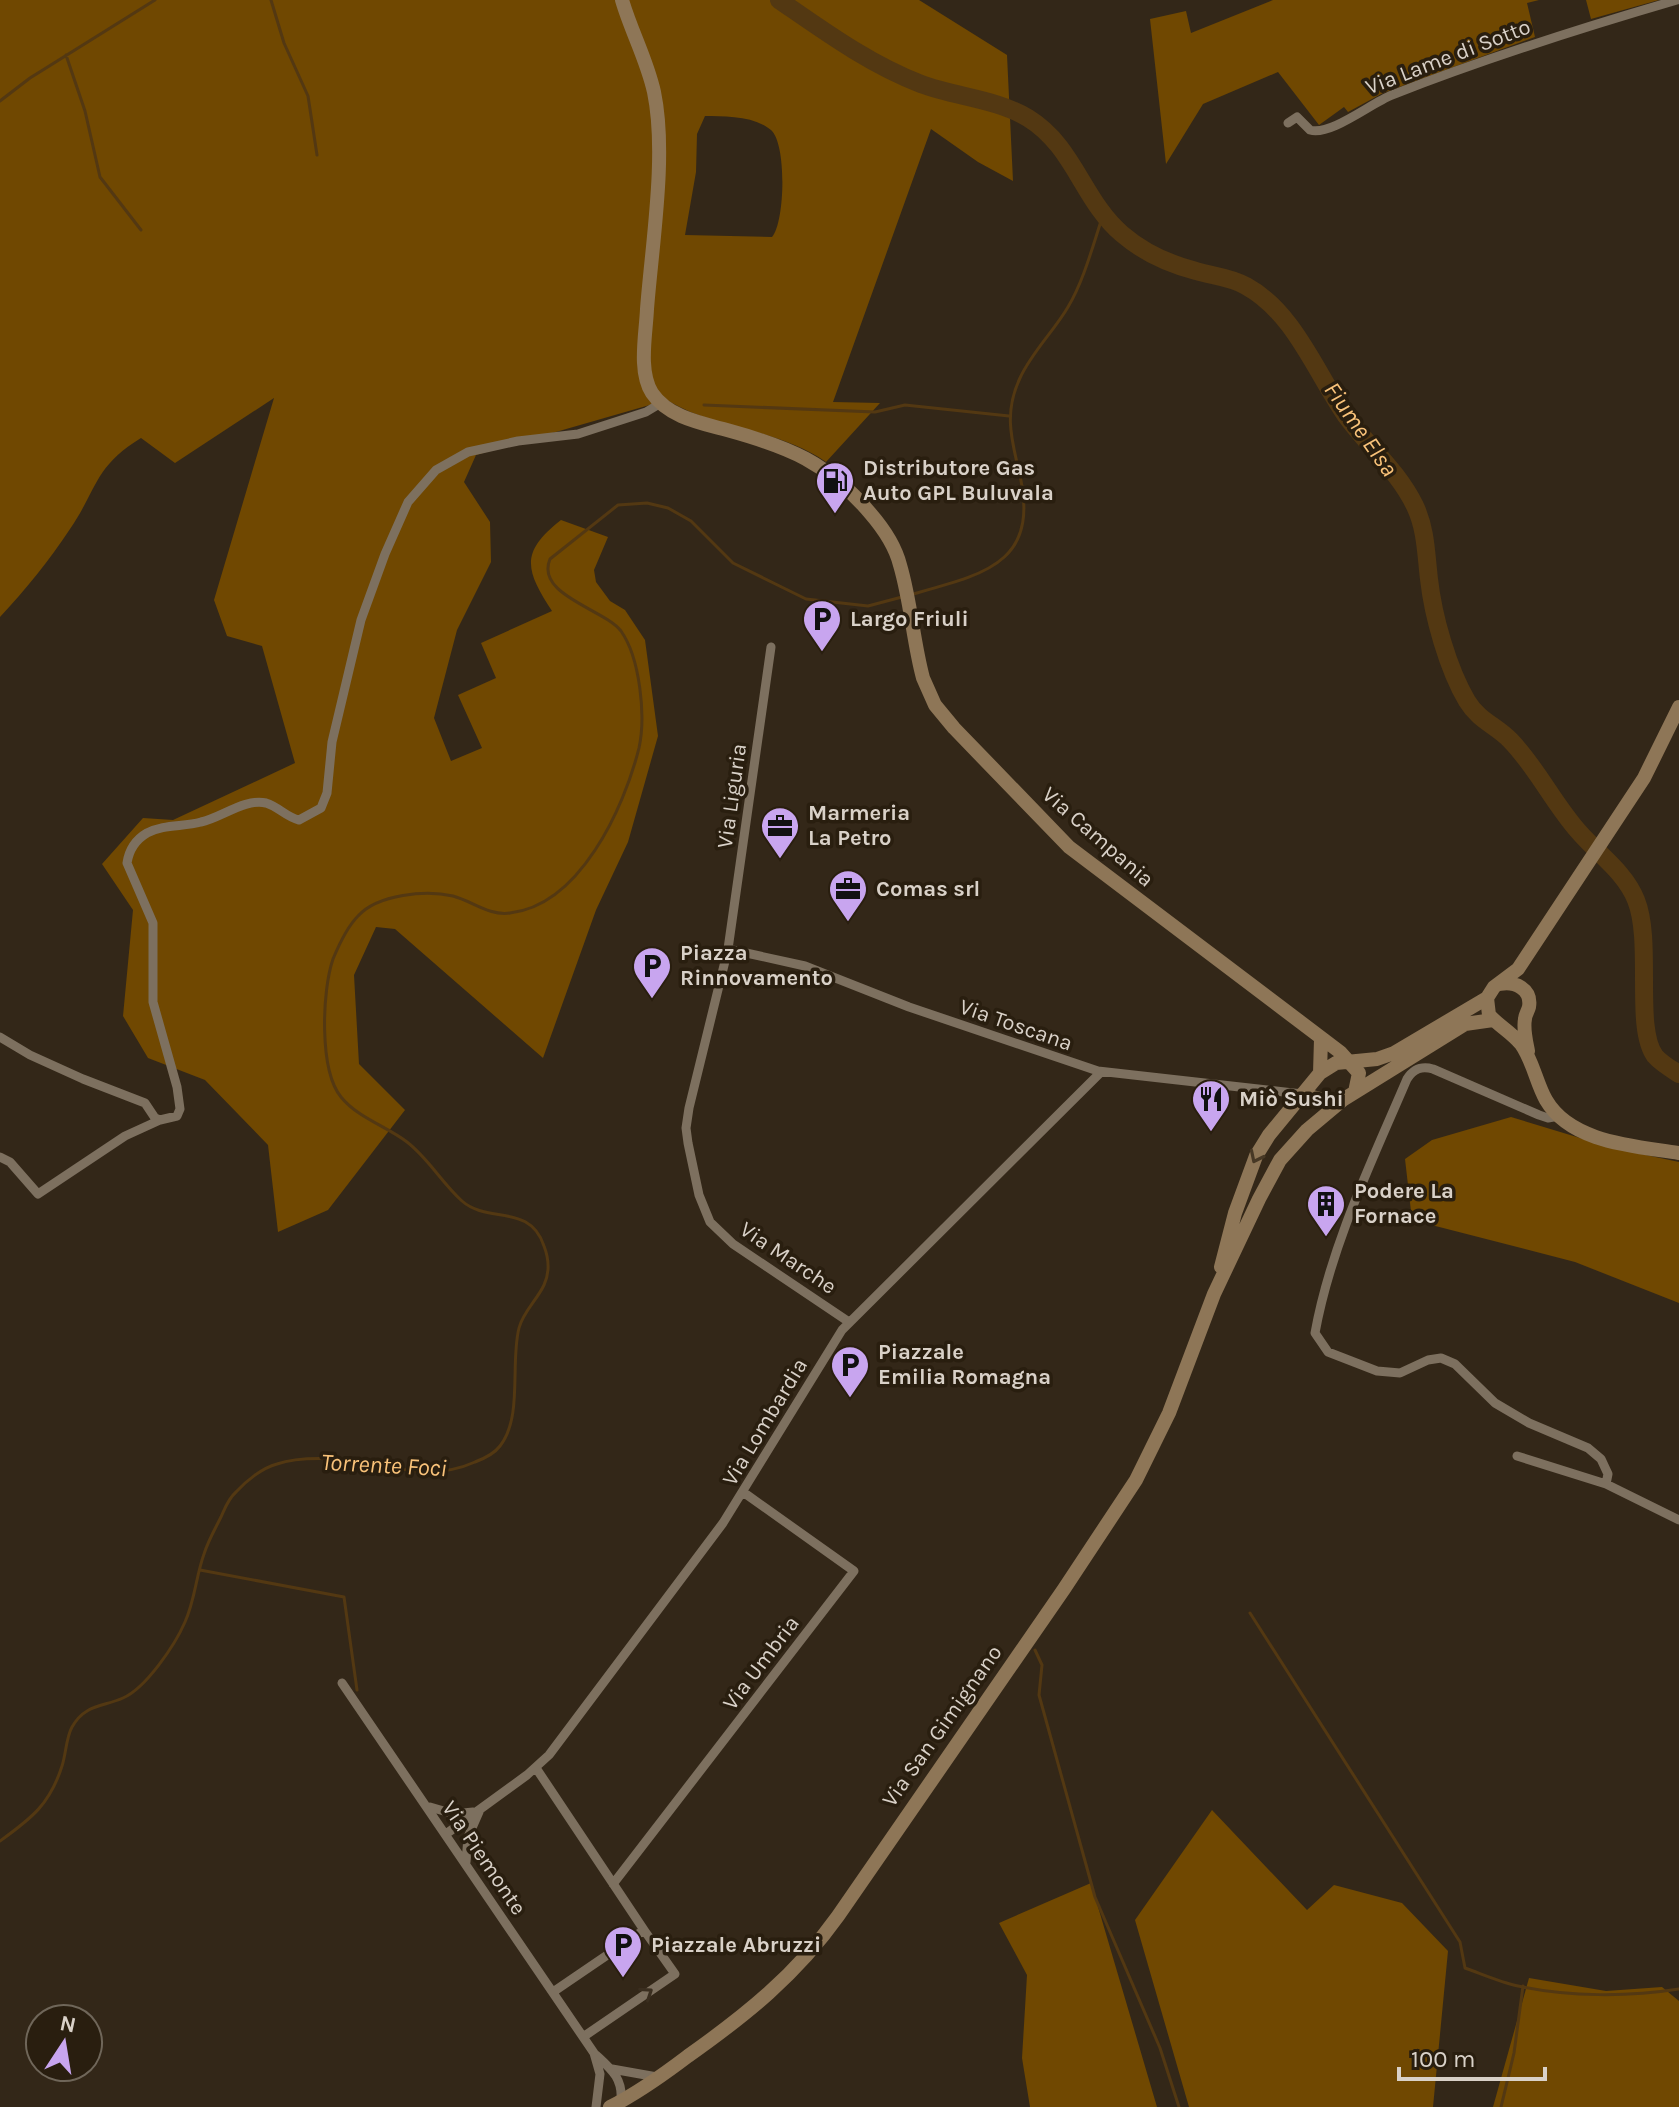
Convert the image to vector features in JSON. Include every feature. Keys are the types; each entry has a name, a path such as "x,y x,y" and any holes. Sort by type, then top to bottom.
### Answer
{"main road":[{"path":"622,0 648,71 658,122 645,364 649,387 661,403"},
{"name":"Via Campania","path":"661,403 691,419 780,445 825,468 848,489 879,524 893,546 902,570 923,678 935,705 1039,818 1091,865 1337,1049 1348,1061"},
{"name":"Via San Gimignano","path":"1214,1294 1231,1225 1251,1167 1265,1140 1320,1073 1334,1064 1392,1054 1487,998 1518,969 1644,778 1679,707"},
{"path":"1534,946 1526,992 1529,1005 1525,1017 1528,1056 1546,1099 1559,1116 1603,1139 1679,1153"},
{"path":"1500,984 1515,983 1526,992"},
{"path":"1487,998 1487,1010 1528,1056"},
{"name":"Via San Gimignano","path":"615,2104 660,2077 785,1981 838,1916 1136,1480 1171,1406 1214,1294 1280,1160 1307,1130 1341,1101 1465,1024 1515,1024 1525,1017"},
{"path":"1320,1073 1321,1039"},
{"path":"1348,1061 1359,1073 1355,1092"},
{"path":"1302,1094 1341,1101"}],"street":[{"name":"Via Lame di Sotto","path":"1288,123 1297,117 1310,130 1325,131 1385,98 1465,67 1677,0"},
{"path":"0,1157 10,1162 38,1194 125,1136 177,1116 180,1109 171,1063 153,1002 153,923 127,863 129,853 136,841 157,829 200,823 250,804 265,803 288,818 299,820 321,808 327,793 332,742 361,620 408,502 436,470 468,452 518,441 578,434 646,412 661,403"},
{"name":"Via Liguria","path":"728,949 771,647"},
{"name":"Via Toscana","path":"728,949 805,966 909,1007 1101,1072 1302,1094"},
{"name":"Via Marche","path":"728,949 686,1128 701,1203 716,1229 733,1244 849,1322"},
{"path":"0,1037 69,1073 118,1095 145,1103 155,1118 160,1120"},
{"path":"1559,1116 1545,1117 1433,1069 1418,1068 1407,1079 1355,1202 1315,1333 1328,1352 1377,1371 1400,1373 1428,1360 1441,1358 1455,1364 1495,1403 1529,1423 1588,1448 1601,1459 1608,1474 1606,1484"},
{"name":"Via Lombardia","path":"446,1834 536,1768 549,1755 705,1548 743,1492 840,1332 1101,1072"},
{"path":"1517,1456 1606,1484 1679,1520"},
{"name":"Via Umbria","path":"613,1884 854,1571 743,1492"},
{"name":"Via Piemonte","path":"342,1683 594,2053 612,2069"},
{"path":"536,1768 675,1974 583,2037"},
{"path":"427,1805 460,1815 481,1809"},
{"path":"466,1864 468,1837 481,1809"},
{"path":"553,1992 644,1930"},
{"name":"Via Piemonte","path":"594,2053 600,2074 596,2107"},
{"path":"612,2069 660,2077"},
{"path":"612,2069 620,2085 615,2104"}],"shaded area":[{"path":"0,0 919,0 1007,55 1013,181 978,162 931,129 833,402 880,403 826,462 788,442 706,418 667,400 476,455 464,482 490,522 491,562 457,630 434,718 451,761 482,748 458,695 496,678 481,643 552,611 536,584 531,562 538,542 561,520 608,537 594,570 596,582 610,601 625,610 645,640 658,736 628,842 596,910 543,1058 395,929 376,927 354,975 359,1064 405,1110 328,1210 278,1232 268,1145 205,1080 148,1058 123,1016 133,910 102,864 143,818 173,820 295,763 262,646 227,636 214,600 274,398 175,463 141,438 126,449 105,469 54,552 0,617","holes":["705,116 757,122 771,130 776,138 782,166 782,200 772,237 685,235 696,172 697,134"]},
{"path":"1273,0 1539,0 1527,3 1535,37 1383,93 1348,112 1344,107 1319,125 1278,72 1203,104 1166,164 1150,19 1186,11 1191,33"},
{"path":"1586,0 1659,0 1591,19"},
{"path":"1511,1117 1613,1148 1679,1162 1679,1303 1575,1262 1412,1220 1405,1159 1432,1140"},
{"path":"1212,1810 1307,1910 1334,1885 1402,1903 1448,1951 1433,2107 1189,2107 1135,1920"},
{"path":"1091,1883 1157,2107 1030,2107 1022,2058 1027,1975 999,1923"},
{"path":"1529,1978 1606,1991 1662,1987 1679,2001 1679,2107 1493,2107"}],"waterway":[{"path":"0,101 30,78 155,0"},
{"path":"271,0 284,43 308,96 317,155"},
{"name":"Fiume Elsa","path":"779,0 883,67 921,84 1003,106 1028,118 1057,143 1097,206 1122,234 1148,252 1176,265 1240,283 1278,311 1303,345 1346,416 1391,470 1415,506 1423,533 1438,625 1454,674 1467,701 1477,714 1506,736 1520,752 1570,821 1631,890 1641,918 1644,1005 1649,1043 1657,1059 1679,1074"},
{"path":"66,55 85,111 100,177 141,230"},
{"name":"Torrente Foci","path":"913,594 965,579 986,569 1003,558 1016,543 1023,524 1024,499 1011,433 1012,401 1025,368 1074,297 1103,215"},
{"path":"704,405 875,412 905,405 1009,416"},
{"name":"Torrente Foci","path":"0,1841 31,1817 52,1791 70,1731 77,1720 89,1710 132,1693 167,1654 188,1614 210,1540 229,1501 249,1479 271,1466 306,1459 355,1461 422,1472 440,1471 457,1468 492,1454 507,1434 514,1405 519,1328 544,1285 548,1261 544,1246 529,1224 472,1208 462,1201 415,1148 356,1111 341,1097 329,1069 325,1010 333,959 351,925 367,909 390,898 430,894 453,896 502,913 535,906 558,892 578,873 610,824 639,748 642,720 637,671 628,642 621,631 561,592 552,582 548,572 550,559 618,505 647,503 668,508 691,521 733,563 806,599 868,606 902,597"},
{"path":"200,1570 344,1597 357,1690"},
{"path":"1250,1613 1460,1942 1465,1968 1537,1990 1619,1994 1679,1989"},
{"path":"1035,1650 1042,1665 1039,1695 1095,1897 1160,2048 1179,2107"},
{"path":"1501,2107 1514,2053 1523,1986"}],"place":[{"name":"Distributore Gas Auto GPL Buluvala","path":"835,515"},
{"name":"Largo Friuli","path":"822,653"},
{"name":"Marmeria La Petro","path":"780,860"},
{"name":"Comas srl","path":"848,923"},
{"name":"Piazza Rinnovamento","path":"652,1000"},
{"name":"Miò Sushi","path":"1211,1133"},
{"name":"Podere La Fornace","path":"1326,1238"},
{"name":"Piazzale Emilia Romagna","path":"850,1399"},
{"name":"Piazzale Abruzzi","path":"623,1979"}]}
